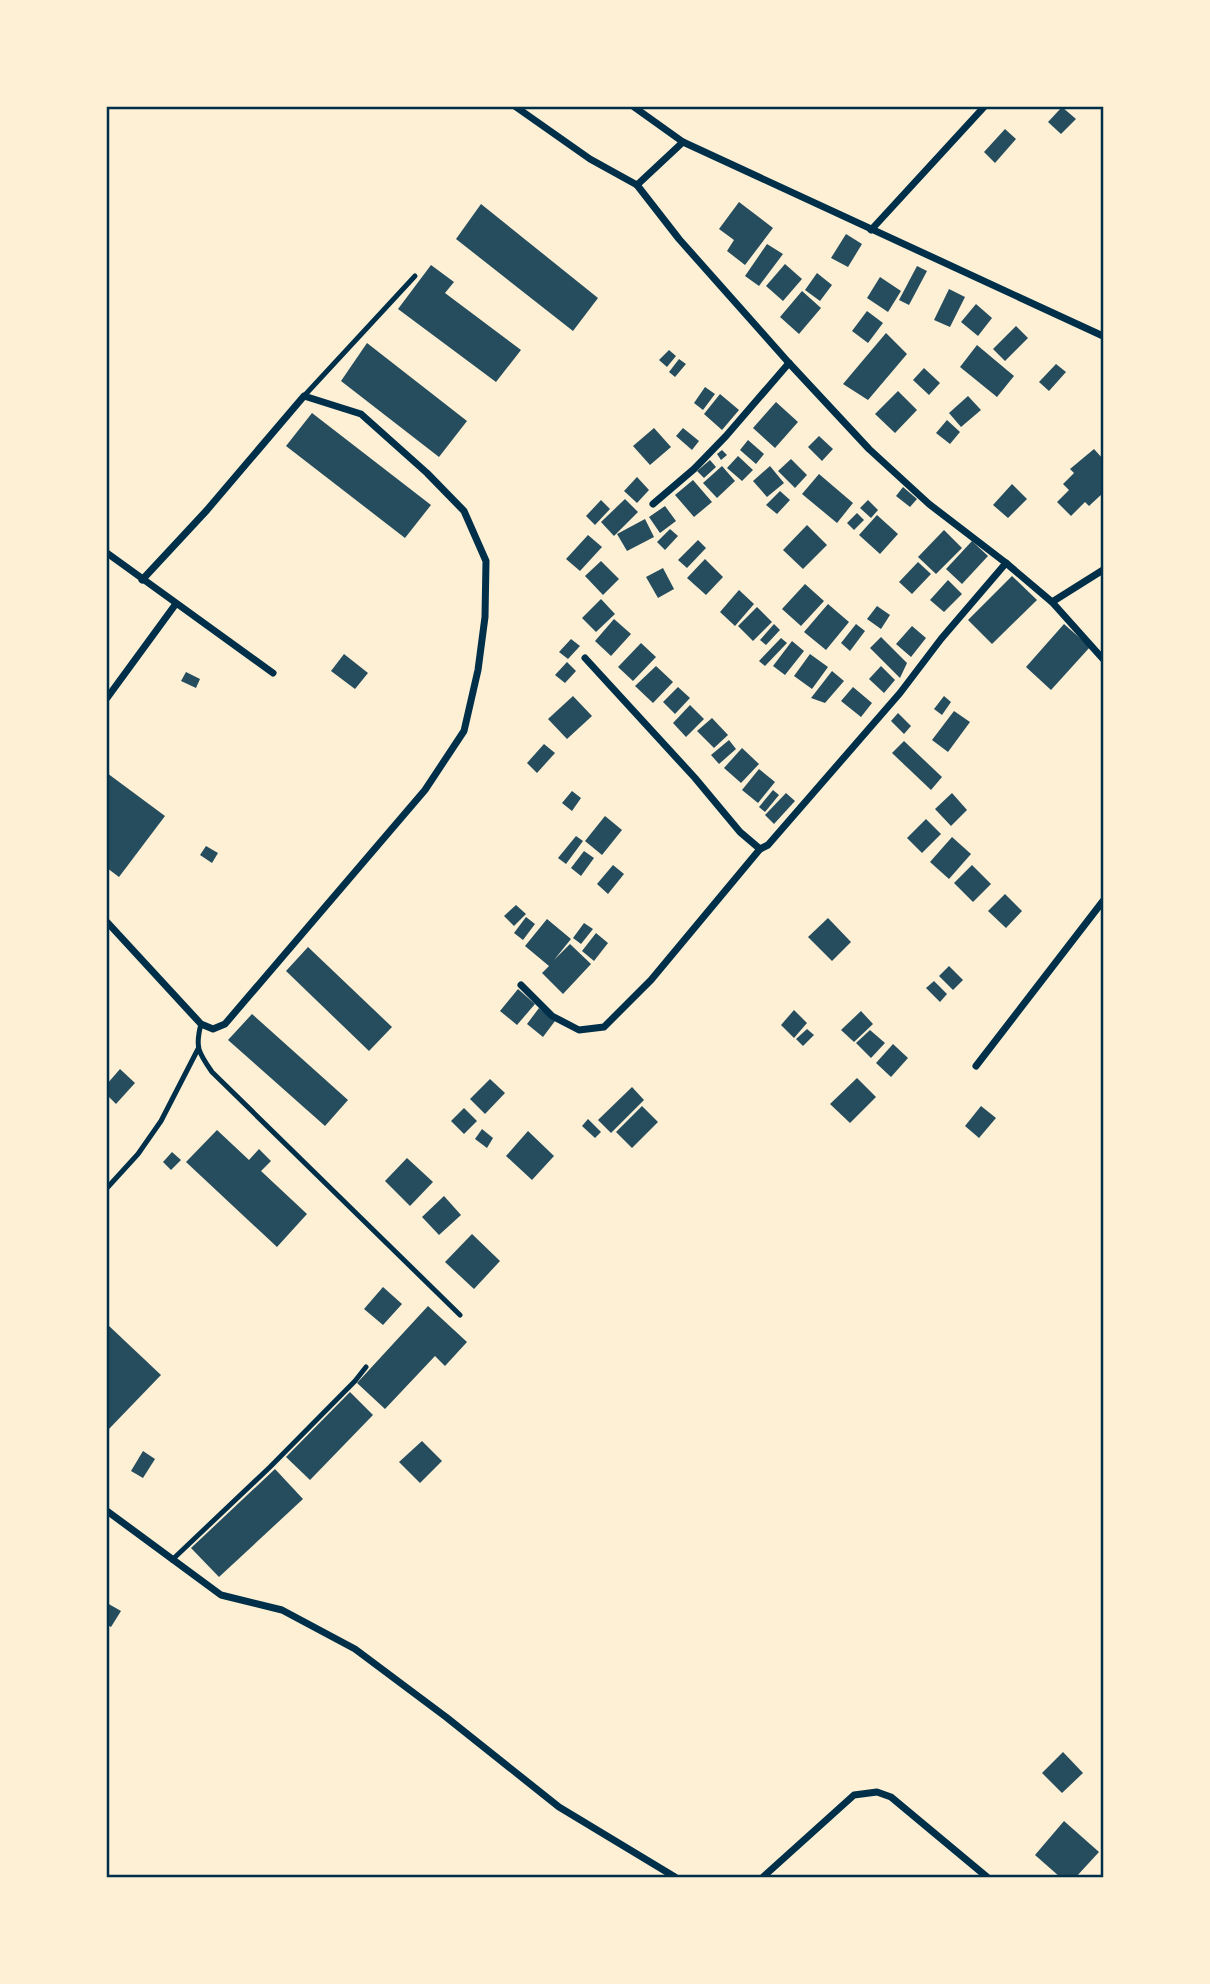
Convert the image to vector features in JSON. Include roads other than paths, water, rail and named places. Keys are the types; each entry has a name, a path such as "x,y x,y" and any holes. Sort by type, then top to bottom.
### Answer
{"street":[{"path":"516,107 590,159 637,185 679,239 869,449 929,504 1052,602 1103,659"},
{"path":"634,107 683,142 1103,336"},
{"path":"871,229 984,107"},
{"path":"637,185 683,142"},
{"path":"653,504 694,469 726,436 789,363"},
{"path":"107,922 201,1024 213,1029 225,1024 425,790 464,731 478,670 485,617 486,561 464,511 427,473 361,414 304,396 207,510 142,580"},
{"path":"107,553 175,605 274,673"},
{"path":"521,985 552,1016 579,1030 604,1027 651,980 760,849 768,845 828,778 1006,563"},
{"path":"1052,602 1103,570"},
{"path":"107,698 175,605"},
{"path":"585,658 695,778 740,832 760,849"},
{"path":"976,1066 1103,901"},
{"path":"107,1511 221,1595 282,1610 355,1649 559,1807 675,1877"},
{"path":"763,1877 854,1795 877,1792 891,1797 987,1877"}],"lane":[{"path":"304,396 415,276"},
{"path":"201,1024 198,1049 212,1072 460,1315"},
{"path":"107,1188 138,1154 161,1121 198,1049"},
{"path":"172,1560 270,1467 366,1367"}]}
